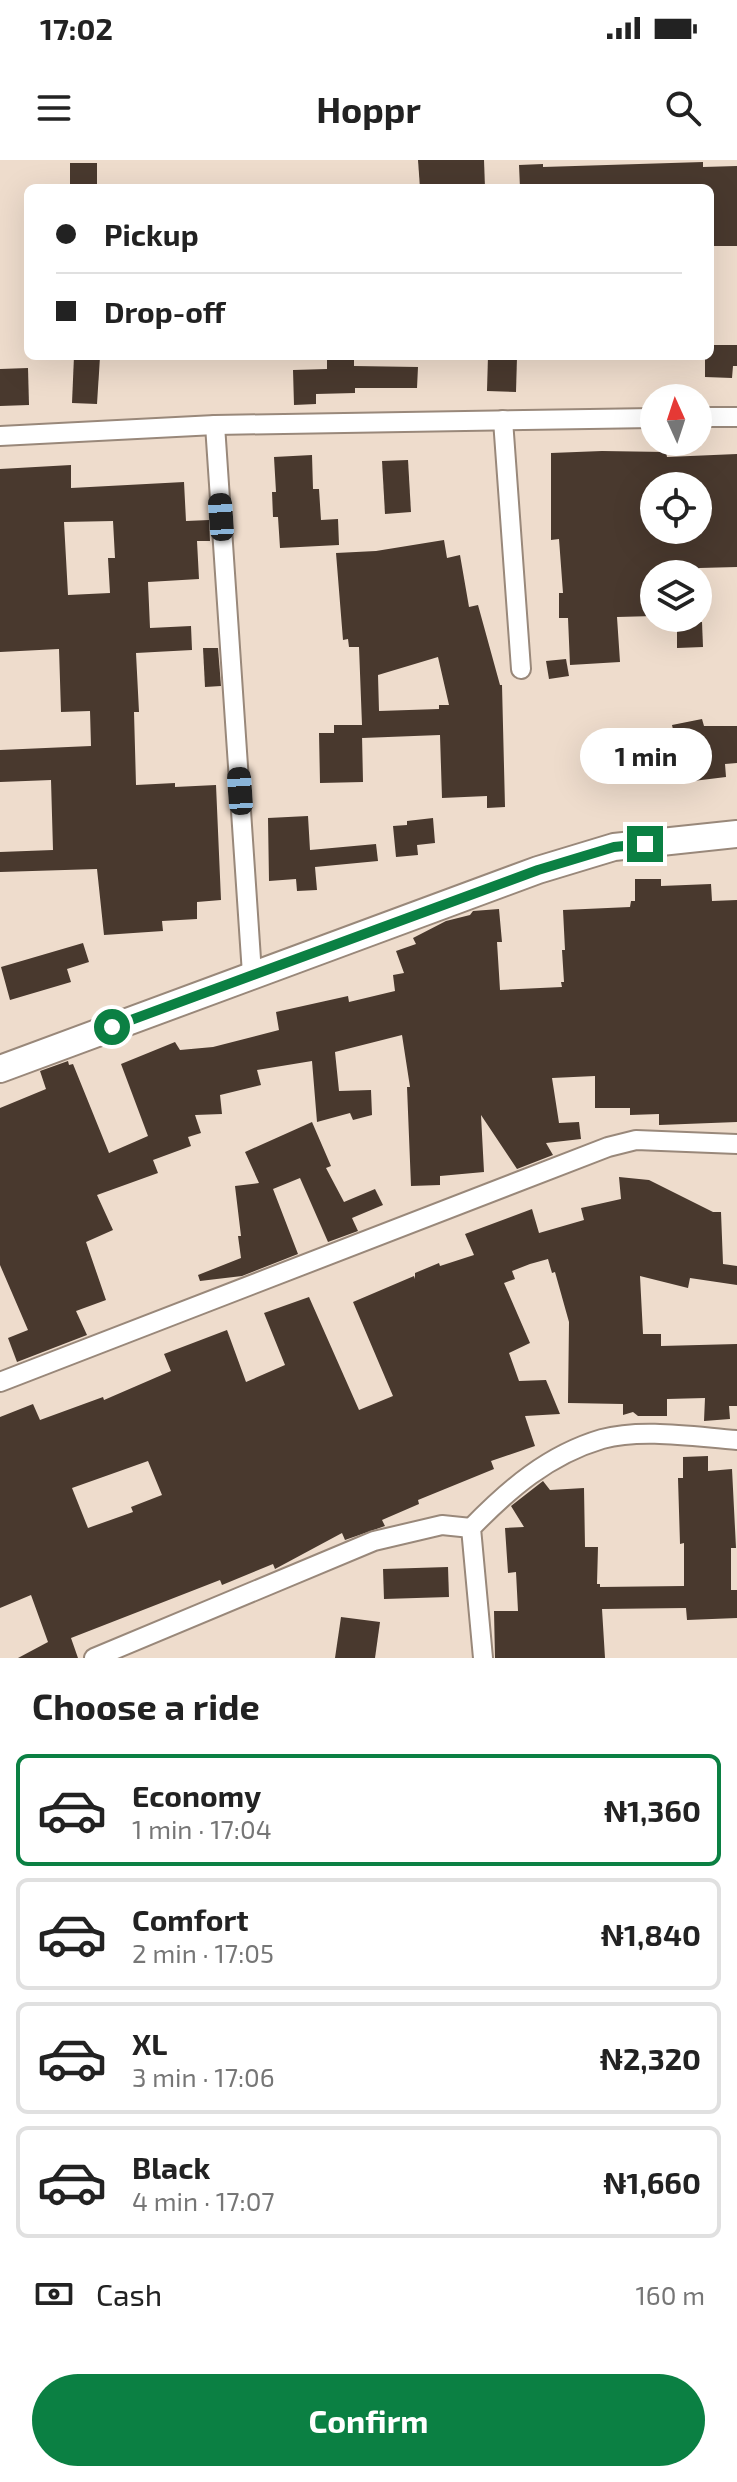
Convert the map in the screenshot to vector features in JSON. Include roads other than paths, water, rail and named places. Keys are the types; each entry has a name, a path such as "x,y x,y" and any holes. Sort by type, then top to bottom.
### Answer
{"street":[{"path":"712,417 737,417"},
{"path":"0,436 215,425 640,418"},
{"path":"503,420 521,669"},
{"path":"215,425 252,974"},
{"path":"0,1069 538,870 614,847 737,834"},
{"path":"0,1382 608,1147 636,1140 737,1144"},
{"path":"471,1528 535,1469 604,1438 650,1434 737,1440"},
{"path":"94,1658 374,1541 442,1525 471,1528"},
{"path":"471,1528 483,1658"}]}
